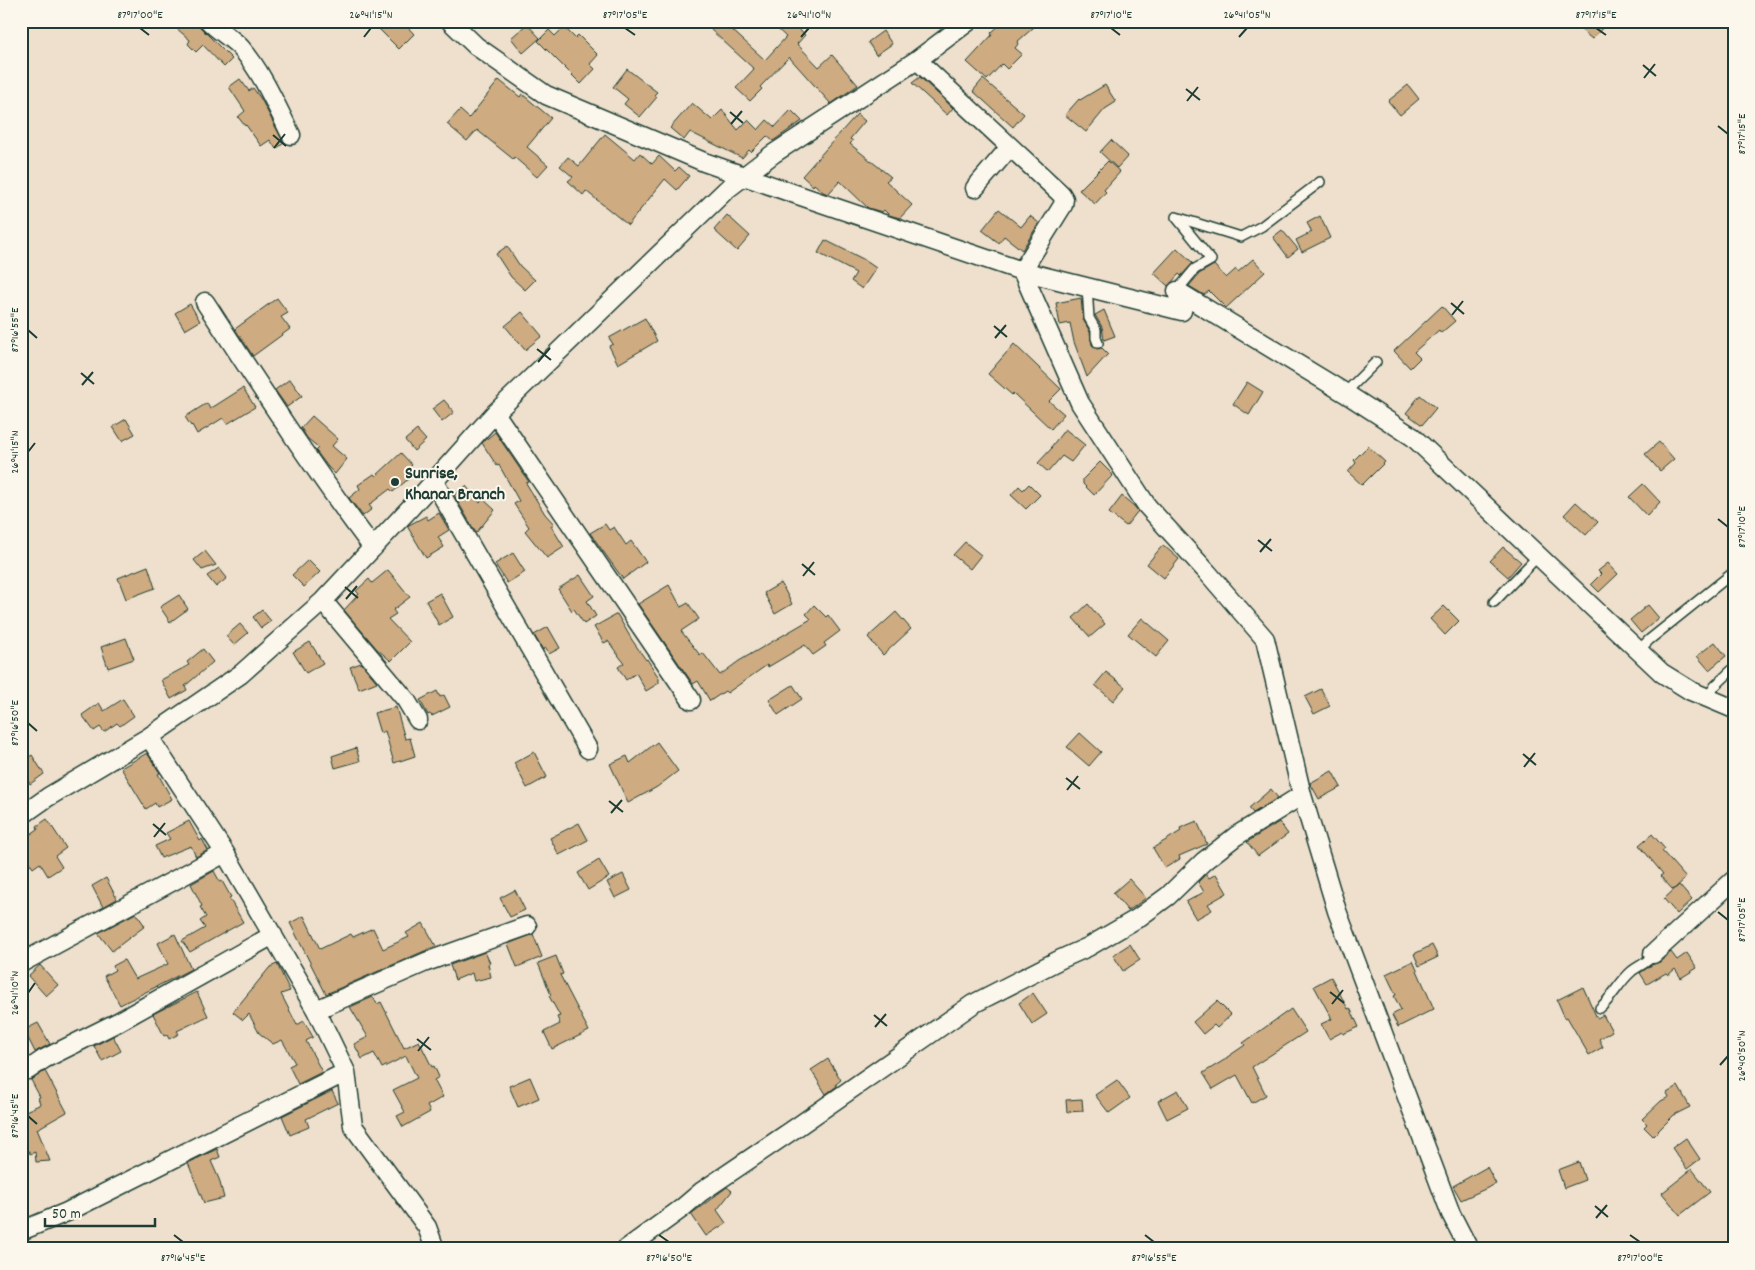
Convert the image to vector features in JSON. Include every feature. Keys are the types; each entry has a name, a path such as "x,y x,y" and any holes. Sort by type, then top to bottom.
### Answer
{"street":[{"path":"209,21 241,47 267,87 291,136"},
{"path":"450,21 476,46 546,95 704,162 1022,271 1182,311 1177,291 1345,392 1413,437 1662,673 1690,691 1734,710"},
{"path":"21,816 48,797 149,737 241,674 323,601 495,414 726,190 773,154 917,60 969,21"},
{"path":"917,60 1061,194 1064,200 1063,205 1022,271"},
{"path":"976,188 1010,147"},
{"path":"1022,271 1080,403 1141,498 1265,639 1302,795 1337,912 1451,1214 1469,1249"},
{"path":"205,302 347,514 373,548"},
{"path":"495,414 691,700"},
{"path":"434,482 588,749"},
{"path":"323,601 406,700 418,720"},
{"path":"149,737 225,853 316,1010 346,1072 353,1126 427,1227 435,1249"},
{"path":"626,1249 701,1192 973,1004 1088,947 1138,918 1168,896 1204,861 1236,836 1302,795"},
{"path":"21,963 225,853"},
{"path":"1653,954 1734,880"},
{"path":"316,1010 426,962 527,926"},
{"path":"28,1070 44,1058 118,1022 273,935"},
{"path":"21,1231 67,1212 346,1072"}],"lane":[{"path":"1165,307 1195,269 1211,260 1176,217 1241,237 1262,226 1320,182"},
{"path":"1087,287 1090,318 1096,330 1098,343"},
{"path":"1345,392 1376,362"},
{"path":"1494,602 1538,556"},
{"path":"1638,651 1649,640 1734,572"},
{"path":"1707,698 1715,686 1734,668"},
{"path":"1600,1008 1607,1002 1624,978 1633,970 1649,961 1653,954"}],"building":[{"path":"168,21 194,21 232,59 224,67 203,45 196,52 188,44 190,40"},
{"path":"371,21 402,21 414,34 399,49"},
{"path":"718,21 738,21 731,29 765,60 786,37 769,21 789,21 805,35 797,44 819,67 832,55 858,85 831,104 789,57 760,87 762,89 750,101 736,88 754,69 711,30"},
{"path":"1004,21 1041,21 1017,42 1018,44 1015,48 1022,54 1007,69 1002,64 987,80 967,62 992,35 991,33"},
{"path":"1585,21 1609,21 1592,39 1579,28"},
{"path":"527,24 540,38 523,53 511,38"},
{"path":"564,27 575,38 578,35 598,55 590,64 595,69 581,84 538,41 549,30 555,36"},
{"path":"883,31 892,44 876,55 868,42"},
{"path":"627,69 657,92 654,95 657,97 640,117 624,104 628,99 613,87"},
{"path":"920,77 953,108 947,115 912,83"},
{"path":"240,79 249,91 253,88 261,99 284,143 276,149 270,140 261,146 238,117 245,111 229,87"},
{"path":"983,79 1024,114 1013,127 973,91"},
{"path":"499,80 520,97 522,94 551,118 527,147 548,165 537,177 514,157 513,159 477,130 467,141 447,124 460,110 469,118"},
{"path":"1105,85 1116,102 1105,109 1086,132 1065,115 1079,99"},
{"path":"1408,85 1419,99 1400,115 1388,101"},
{"path":"692,103 712,120 722,110 738,130 748,120 758,130 767,120 775,127 791,110 802,121 773,141 767,136 742,158 690,132 684,140 670,128"},
{"path":"857,114 865,121 850,139 853,141 850,144 891,177 886,181 912,205 900,218 889,215 884,210 882,212 868,208 840,181 828,194 814,184 813,186 802,176"},
{"path":"605,134 635,159 640,153 652,164 659,156 675,171 679,167 689,176 677,190 665,179 628,225 586,191 583,195 568,181 573,177 560,166 568,157 579,166"},
{"path":"1111,140 1128,156 1117,168 1100,152"},
{"path":"1108,161 1120,172 1104,190 1106,192 1095,204 1079,190"},
{"path":"999,209 1021,227 1030,216 1039,223 1022,250 1004,236 999,243 982,230"},
{"path":"727,215 750,236 737,251 714,230"},
{"path":"1320,216 1330,238 1302,252 1296,240 1312,232 1307,223"},
{"path":"1282,230 1298,249 1288,257 1273,237"},
{"path":"825,240 863,259 876,268 862,289 851,281 856,273 818,253"},
{"path":"507,246 520,266 535,280 525,290 511,277 496,254"},
{"path":"1177,248 1193,263 1168,286 1154,273"},
{"path":"1253,259 1265,272 1226,308 1209,291 1204,295 1189,286 1199,274 1214,265 1226,278 1236,269 1238,272"},
{"path":"277,298 288,313 281,317 290,329 253,356 235,329"},
{"path":"1081,298 1083,319 1090,332 1092,345 1097,349 1102,348 1108,354 1087,377 1074,342 1070,323 1060,325 1056,303"},
{"path":"190,304 200,321 185,330 175,313"},
{"path":"1442,306 1455,321 1441,333 1439,330 1414,352 1420,358 1410,368 1394,351"},
{"path":"1104,310 1115,336 1104,340 1102,327 1095,315"},
{"path":"522,312 542,336 525,350 505,326"},
{"path":"645,318 657,341 618,364 609,346 613,344 609,338"},
{"path":"1014,344 1061,389 1049,401 1064,414 1051,429 1013,393 1012,395 988,374"},
{"path":"290,379 302,396 287,407 275,390"},
{"path":"1247,382 1263,392 1249,415 1233,404"},
{"path":"243,388 255,407 227,424 223,418 197,434 185,417 207,403 210,409"},
{"path":"1420,395 1436,408 1422,425 1406,413"},
{"path":"444,400 454,412 442,422 432,409"},
{"path":"312,416 338,439 332,446 347,459 335,474 316,451 319,448 307,438 301,428"},
{"path":"126,419 135,434 122,441 113,427"},
{"path":"1065,429 1085,445 1071,462 1062,456 1048,472 1038,463 1052,448"},
{"path":"417,430 426,440 414,451 405,440"},
{"path":"495,432 529,482 526,483 545,514 554,524 551,526 564,547 547,558 525,531 529,527 514,504 519,501 499,465 497,466 482,443"},
{"path":"1659,442 1674,459 1660,471 1645,454"},
{"path":"1368,446 1385,462 1362,485 1348,472 1356,463 1354,460"},
{"path":"401,453 412,465 407,470 412,476 393,492 390,489 369,505 372,509 363,516 349,498 360,489 358,485 374,474 376,476"},
{"path":"1100,462 1113,475 1094,495 1083,484 1083,479"},
{"path":"1029,484 1040,495 1026,509 1011,495 1019,486 1023,490"},
{"path":"1643,484 1660,502 1647,516 1629,497"},
{"path":"466,486 480,503 483,499 495,510 476,533 454,495"},
{"path":"1122,496 1138,511 1126,526 1109,513"},
{"path":"1576,502 1598,522 1586,535 1564,515"},
{"path":"439,513 449,530 438,537 444,547 426,558 407,526 426,516 428,520"},
{"path":"605,524 609,530 614,527 626,545 631,541 646,562 623,579 590,533"},
{"path":"965,542 981,555 970,569 953,555"},
{"path":"1163,545 1179,559 1164,578 1147,564"},
{"path":"1503,547 1521,562 1508,577 1490,561"},
{"path":"205,551 216,565 202,570 194,560"},
{"path":"513,553 525,572 507,583 495,564"},
{"path":"308,560 320,572 304,587 292,575"},
{"path":"1608,563 1618,574 1599,592 1591,584 1601,574 1598,571"},
{"path":"148,566 155,588 126,599 118,578"},
{"path":"219,568 227,578 216,587 207,576"},
{"path":"388,570 410,597 393,610 396,614 388,619 410,642 391,661 377,649 344,610 359,594 356,591 369,579 372,583"},
{"path":"580,575 594,596 587,601 596,616 584,624 574,609 572,611 558,589"},
{"path":"781,583 792,604 775,614 764,593"},
{"path":"669,585 681,607 688,603 699,619 681,631 700,655 703,653 720,675 739,661 811,619 806,614 814,605 826,617 828,615 840,631 824,643 826,646 813,655 805,645 768,667 767,665 727,693 725,691 710,701 698,681 693,684 638,604"},
{"path":"440,593 453,617 439,625 426,601"},
{"path":"179,595 188,609 170,622 160,607"},
{"path":"1088,604 1105,624 1090,637 1073,618"},
{"path":"1648,605 1659,618 1641,633 1630,620"},
{"path":"1444,606 1459,621 1445,635 1430,619"},
{"path":"262,610 271,621 261,628 253,617"},
{"path":"896,612 911,629 883,655 868,637"},
{"path":"617,614 632,640 659,678 659,683 646,691 636,673 626,680 618,667 624,663 608,641 604,643 594,627"},
{"path":"1142,618 1169,641 1156,657 1128,634"},
{"path":"240,624 248,633 234,645 226,636"},
{"path":"548,627 560,648 549,654 546,648 543,650 534,635"},
{"path":"126,638 134,659 108,668 101,647"},
{"path":"310,642 323,663 306,673 293,652"},
{"path":"1715,642 1726,656 1709,670 1697,656"},
{"path":"203,649 213,662 185,686 187,690 171,699 161,680 189,665 187,662"},
{"path":"361,663 377,682 359,689 350,667"},
{"path":"1106,672 1125,687 1113,701 1095,685"},
{"path":"793,685 802,699 778,715 769,700"},
{"path":"1321,689 1330,706 1314,714 1305,697"},
{"path":"437,691 440,697 444,695 450,707 432,716 428,715 420,700"},
{"path":"123,699 134,716 120,726 117,723 104,732 100,727 94,731 82,715 99,703 104,711"},
{"path":"396,707 405,739 410,738 415,756 394,763 385,731 380,733 374,713"},
{"path":"1080,733 1101,752 1089,766 1067,747"},
{"path":"657,742 678,771 657,787 628,803 610,764 627,756 630,763"},
{"path":"356,748 360,761 335,768 332,756"},
{"path":"534,752 547,777 527,788 514,763"},
{"path":"147,753 160,773 158,774 172,799 157,807 155,803 146,809 121,768"},
{"path":"32,755 44,774 30,784 21,770 21,762"},
{"path":"1332,771 1341,787 1319,799 1310,783"},
{"path":"1271,789 1278,798 1253,813 1249,808"},
{"path":"47,819 66,848 55,856 62,867 48,876 40,863 33,868 21,850 21,841 38,829 37,826"},
{"path":"189,821 200,841 202,839 208,850 196,857 191,846 161,858 155,846 170,839 166,833"},
{"path":"1197,821 1207,844 1179,856 1180,859 1165,868 1153,848 1181,831 1180,828"},
{"path":"1279,822 1288,834 1258,856 1247,842"},
{"path":"579,823 588,840 559,855 550,838"},
{"path":"1652,834 1665,849 1662,851 1686,878 1673,890 1660,876 1663,874 1639,845"},
{"path":"599,860 609,877 588,890 578,873"},
{"path":"214,871 220,882 222,881 231,897 229,898 243,922 190,952 182,941 205,928 200,921 206,917 191,884"},
{"path":"623,874 631,890 615,898 607,882"},
{"path":"1206,874 1209,878 1216,874 1227,893 1208,904 1212,910 1196,919 1186,902 1204,892 1198,882"},
{"path":"106,878 117,899 103,907 92,886"},
{"path":"1129,879 1146,898 1128,911 1113,893"},
{"path":"1679,885 1692,900 1677,914 1664,899"},
{"path":"515,890 525,910 510,917 500,898"},
{"path":"136,913 145,926 112,951 98,933"},
{"path":"304,916 320,949 351,934 353,937 373,928 383,949 409,937 406,933 423,923 436,946 326,994 290,923"},
{"path":"175,934 191,969 120,1005 104,976 115,970 113,966 124,960 135,979 168,964 158,943"},
{"path":"533,934 542,957 517,967 508,944"},
{"path":"1130,944 1140,960 1123,971 1113,955"},
{"path":"1432,945 1438,957 1419,966 1414,954"},
{"path":"485,952 490,963 488,964 491,977 474,981 472,973 455,980 450,965"},
{"path":"1671,952 1677,960 1687,953 1697,968 1681,978 1675,969 1668,975 1666,973 1647,984 1640,973 1653,964 1660,962"},
{"path":"556,956 563,974 560,975 589,1031 552,1049 544,1032 560,1024 557,1017 560,1016 549,996 551,995 538,963"},
{"path":"1413,961 1434,1009 1398,1027 1392,1015 1401,1010 1386,974"},
{"path":"277,964 290,991 281,994 297,1025 304,1021 313,1037 306,1041 322,1072 298,1084 289,1066 295,1063 282,1040 273,1044 259,1033 249,1014 243,1020 233,1012 270,967"},
{"path":"40,965 58,985 46,996 28,976"},
{"path":"1331,977 1359,1027 1343,1034 1342,1032 1329,1039 1321,1024 1332,1019 1314,986"},
{"path":"1583,987 1597,1018 1603,1015 1612,1031 1599,1039 1603,1047 1589,1055 1567,1017 1565,1018 1557,1000"},
{"path":"197,992 208,1016 177,1031 179,1034 169,1039 167,1035 164,1036 153,1014"},
{"path":"1033,993 1047,1014 1032,1024 1019,1003"},
{"path":"373,997 377,1004 381,1002 404,1048 419,1041 439,1077 434,1080 443,1097 427,1106 430,1112 403,1127 397,1116 405,1112 393,1090 417,1078 406,1056 382,1068 374,1053 362,1059 354,1044 368,1037 350,1007"},
{"path":"1217,1001 1231,1015 1217,1028 1214,1025 1203,1034 1193,1022"},
{"path":"1291,1009 1306,1032 1252,1067 1266,1095 1252,1103 1237,1075 1213,1089 1203,1073 1226,1059 1245,1045 1243,1043"},
{"path":"38,1023 50,1044 35,1052 24,1030"},
{"path":"113,1036 121,1051 102,1061 94,1046"},
{"path":"828,1059 841,1080 836,1084 837,1086 826,1094 811,1070"},
{"path":"45,1071 67,1112 37,1129 50,1161 36,1162 35,1152 30,1154 29,1151 21,1154 21,1113 39,1105 38,1098 40,1097 31,1080"},
{"path":"530,1077 539,1098 518,1107 509,1086"},
{"path":"1117,1080 1130,1098 1109,1113 1095,1095"},
{"path":"1678,1086 1690,1107 1674,1115 1653,1136 1644,1127 1647,1124 1642,1119 1661,1101 1669,1097 1667,1093"},
{"path":"1178,1090 1188,1108 1167,1119 1158,1101"},
{"path":"332,1091 338,1103 306,1119 309,1127 290,1135 282,1116"},
{"path":"1082,1099 1083,1111 1067,1112 1066,1100"},
{"path":"1686,1138 1700,1159 1687,1169 1672,1148"},
{"path":"217,1149 220,1157 211,1161 219,1179 224,1198 204,1203 188,1163"},
{"path":"1579,1162 1585,1180 1564,1188 1558,1170"},
{"path":"1487,1167 1496,1184 1461,1200 1453,1186"},
{"path":"1692,1169 1710,1192 1680,1215 1662,1193"},
{"path":"727,1187 732,1191 717,1210 726,1223 706,1236 691,1214"}],"place":[{"name":"Sunrise, Khanar Branch","path":"395,482"}]}
